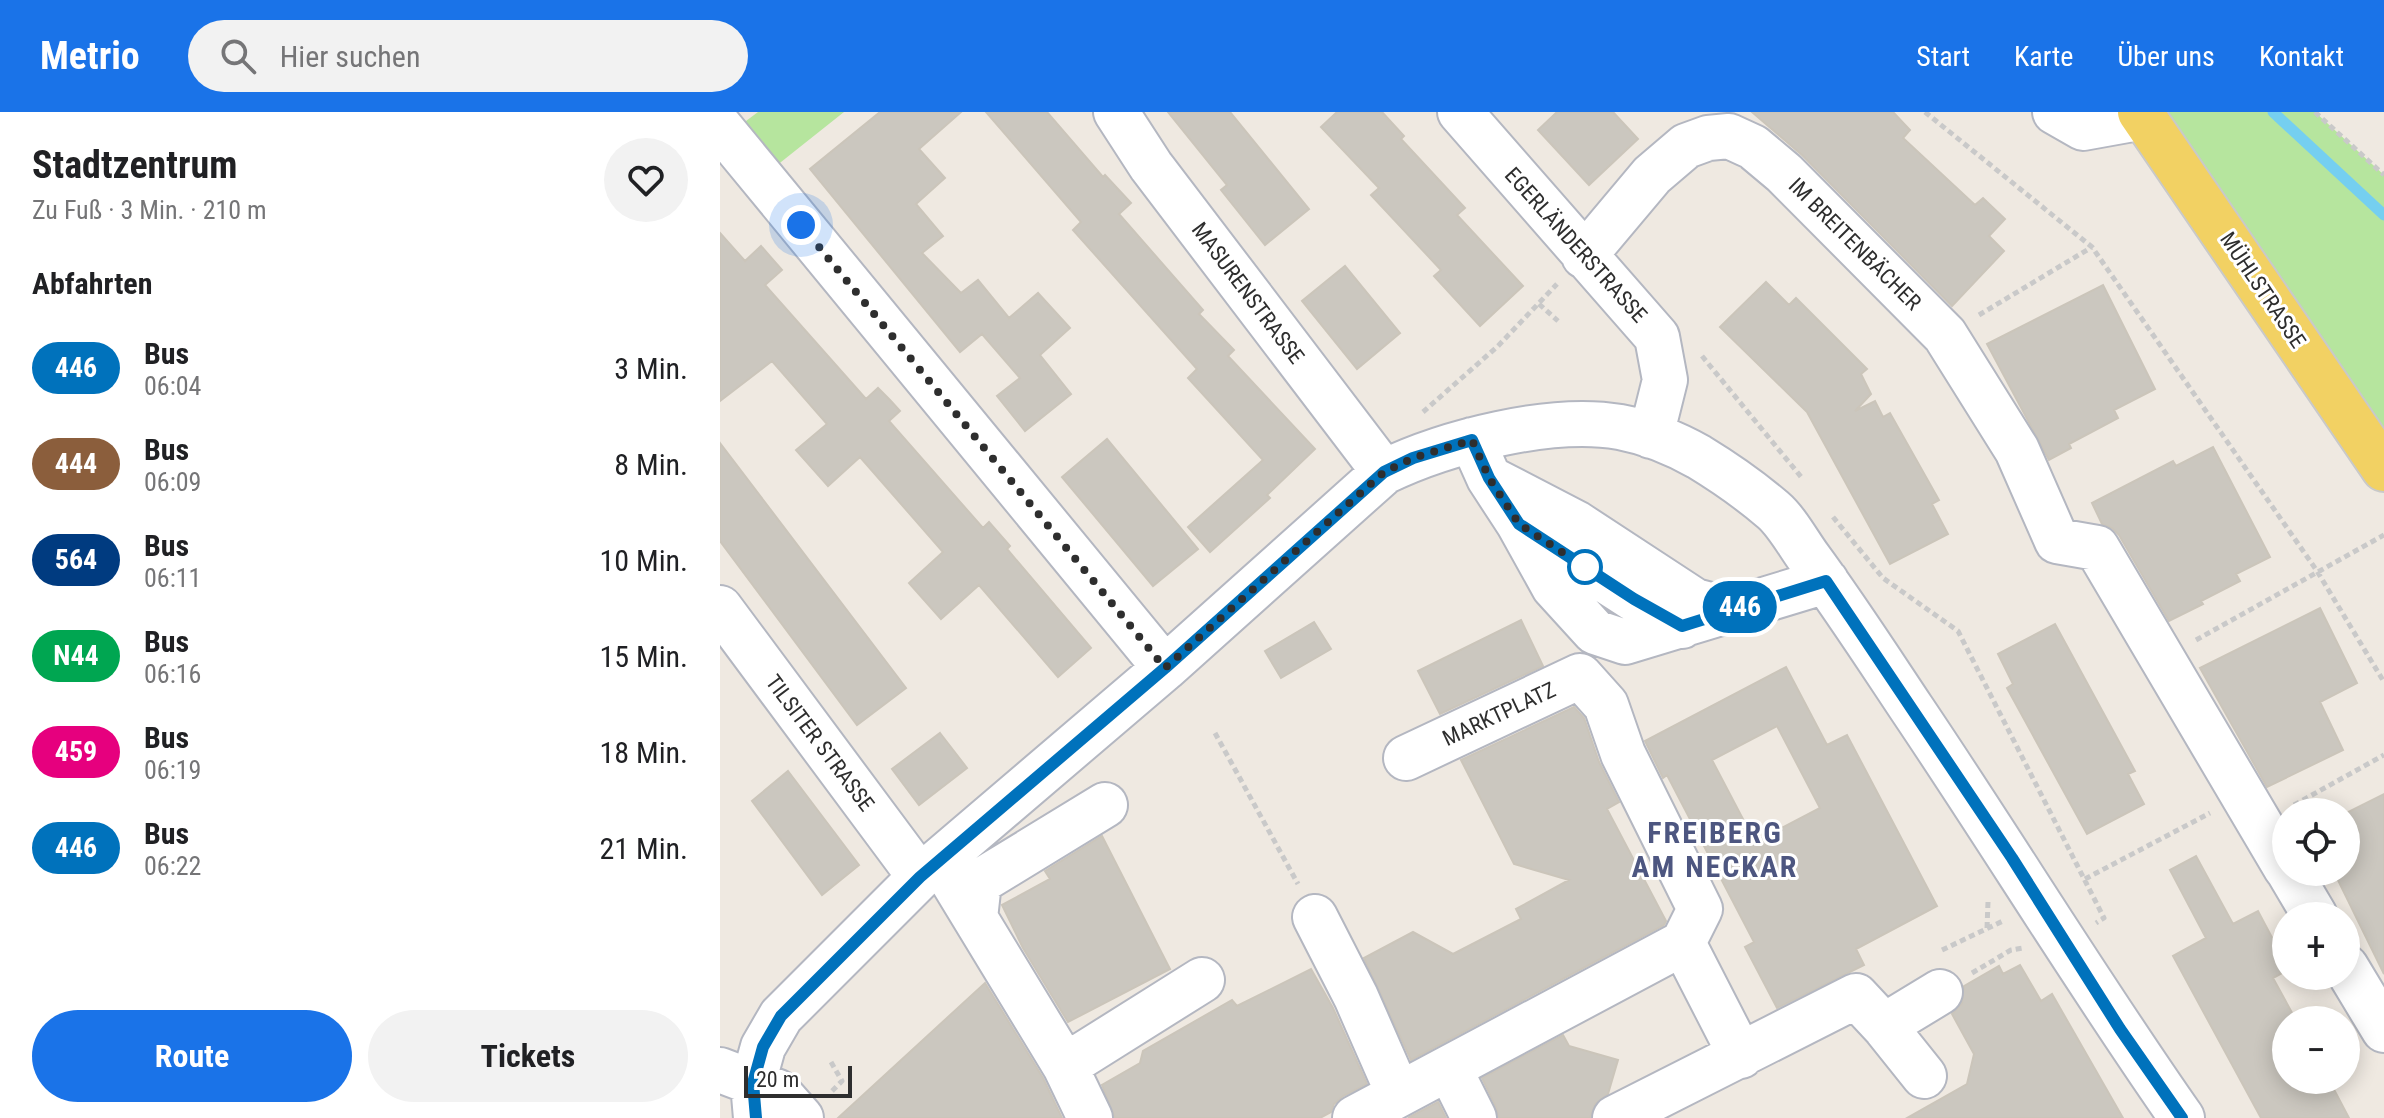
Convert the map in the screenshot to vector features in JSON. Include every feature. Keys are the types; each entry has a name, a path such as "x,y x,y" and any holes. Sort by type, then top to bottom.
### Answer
{"main road":[{"name":"MÜHLSTRASSE","path":"2142,115 2384,469"}],"street":[{"name":"MASURENSTRASSE","path":"1116,112 1151,166 1384,472"},
{"name":"EGERLÄNDERSTRASSE","path":"1460,112 1584,256 1634,307 1657,337 1665,380 1651,436"},
{"path":"2055,112 2083,128 2142,115"},
{"path":"720,127 1165,668"},
{"name":"IM BREITENBÄCHER","path":"1584,256 1652,175 1686,146 1708,138 1729,136 1753,147 1784,173 1945,335 2017,450 2057,541 2097,548 2161,660"},
{"path":"801,1118 778,1092 743,1090 763,1047 781,1016 931,869 1165,668 1384,472 1413,458 1468,456 1521,430 1573,425 1619,427 1651,436 1699,457 1775,512 1826,581 2012,858 2120,1029 2182,1118"},
{"path":"1468,456 1519,524 1634,599 1682,626 1826,581"},
{"path":"1468,456 1695,601 1729,610"},
{"name":"TILSITER STRASSE","path":"720,608 931,869 975,918"},
{"path":"2161,660 2272,845"},
{"name":"MARKTPLATZ","path":"1406,758 1580,676 1606,705 1623,754 1700,909 1683,943"},
{"path":"1090,1118 1065,1066 975,918 979,882 1105,805"},
{"path":"1315,917 1356,997 1398,1093"},
{"path":"1355,1118 1683,943 1741,1056"},
{"path":"1065,1066 1202,980"},
{"path":"2360,990 2384,1030"},
{"path":"1884,1026 1940,992"},
{"path":"1615,1118 1856,996 1924,1076"},
{"path":"1449,1068 1474,1118"}],"path":[{"path":"1925,112 2092,247 2317,571 2384,682"},
{"path":"2315,112 2384,175"},
{"path":"1945,335 2092,247"},
{"path":"1468,456 1421,413 1498,346 1584,256"},
{"path":"1539,304 1558,321"},
{"path":"1657,337 1686,336 1804,481"},
{"path":"1824,505 1883,578 1958,631 2104,918"},
{"path":"2161,660 2384,535"},
{"path":"1215,733 1315,917"},
{"path":"2085,879 2384,755"},
{"path":"1951,947 2013,916"}],"green space":[{"path":"758,112 844,112 776,166 742,124"},
{"path":"2140,112 2315,112 2384,175 2384,469"}],"building":[{"path":"880,112 961,112 919,149 945,178 916,204 943,236 922,253 961,293 978,280 1009,318 1038,293 1070,328 1040,355 1071,394 1025,431 997,396 1020,378 982,334 960,352 810,169"},
{"path":"986,112 1047,112 1103,177 1105,175 1131,203 1119,214 1203,310 1199,314 1234,350 1228,356 1315,449 1267,495 1270,498 1210,552 1188,527 1263,460 1188,378 1197,369 1073,230 1081,222"},
{"path":"1168,112 1230,112 1309,209 1265,245 1221,190 1227,185"},
{"path":"1337,112 1382,112 1404,136 1401,139 1465,208 1457,215 1523,286 1480,326 1434,276 1441,270 1371,195 1379,188 1321,127"},
{"path":"1557,112 1613,112 1638,139 1589,185 1538,130"},
{"path":"1752,112 1893,112 1910,130 1903,138 1975,205 1983,198 2005,219 1989,236 2004,251 1952,306 1802,155"},
{"path":"720,233 745,261 761,246 782,270 765,285 866,399 878,388 900,411 889,421 983,528 989,522 1010,546 1007,549 1091,648 1058,677 979,585 941,619 909,583 943,552 860,457 828,486 796,450 827,424 772,361 720,401"},
{"path":"1345,266 1400,333 1357,369 1302,301"},
{"path":"1766,282 1789,305 1796,298 1867,369 1861,374 1871,394 1855,411 1875,401 1883,417 1890,413 1939,500 1932,504 1948,534 1890,564 1807,412 1720,327"},
{"path":"2103,285 2155,389 2114,410 2118,418 2069,444 2071,448 2049,460 1987,344"},
{"path":"1107,439 1198,549 1153,586 1062,477"},
{"path":"720,443 906,688 857,725 720,541"},
{"path":"2213,447 2270,557 2236,574 2240,581 2169,621 2119,535 2102,524 2092,503 2173,461 2176,466"},
{"path":"2320,608 2357,683 2320,702 2343,750 2267,787 2200,668"},
{"path":"1521,620 1543,666 1440,714 1418,671"},
{"path":"1314,622 1331,649 1281,678 1265,651"},
{"path":"2055,624 2135,771 2128,774 2144,804 2087,834 2007,688 2013,684 1998,654"},
{"path":"1786,667 1827,745 1847,735 1937,906 1856,949 1864,965 1777,1008 1745,947 1754,942 1667,775 1663,778 1645,741","holes":["1777,726 1820,808 1755,842 1712,760"]},
{"path":"1574,707 1584,718 1599,762 1619,802 1607,809 1666,921 1664,925 1411,1060 1364,958 1413,932 1453,954 1521,919 1516,909 1569,880 1514,864 1461,760"},
{"path":"940,733 967,768 919,805 892,769"},
{"path":"788,771 859,865 822,895 752,801"},
{"path":"2384,794 2384,974 2360,925 2360,902 2349,902 2341,886 2360,886 2360,806"},
{"path":"1102,836 1170,969 1068,1022 1023,948 1002,905 1050,879 1045,871"},
{"path":"2196,856 2233,924 2258,911 2272,938 2272,990 2280,990 2288,1006 2272,1006 2272,1094 2336,1094 2349,1118 2261,1118 2173,956 2206,938 2170,870"},
{"path":"2020,965 2041,1001 2052,994 2123,1118 1907,1118 1967,1084 1974,1054 1952,1014 1962,1003 1964,986 1999,966 2003,974"},
{"path":"1311,969 1333,1008 1367,1084 1343,1096 1331,1112 1320,1118 1115,1118 1102,1085 1140,1063 1143,1051 1232,1000 1237,1006"},
{"path":"985,983 1043,1078 1062,1118 838,1118"},
{"path":"1563,1035 1569,1046 1618,1060 1608,1094 1595,1104 1590,1118 1499,1118 1482,1078"},
{"path":"1438,1102 1446,1118 1408,1118"}],"waterway":[{"path":"2273,112 2384,215"}],"bus line":[{"name":"446","path":"756,1118 753,1083 763,1047 781,1016 920,877 1165,668 1384,472 1413,458 1472,440 1489,478 1519,524 1634,599 1682,626 1826,581 2012,858 2120,1029 2182,1118"}],"district":[{"name":"FREIBERG AM NECKAR","path":"1715,849"}],"route":[{"path":"801,225 1165,668 1384,472 1413,458 1472,440 1489,478 1519,524 1585,567"}]}
